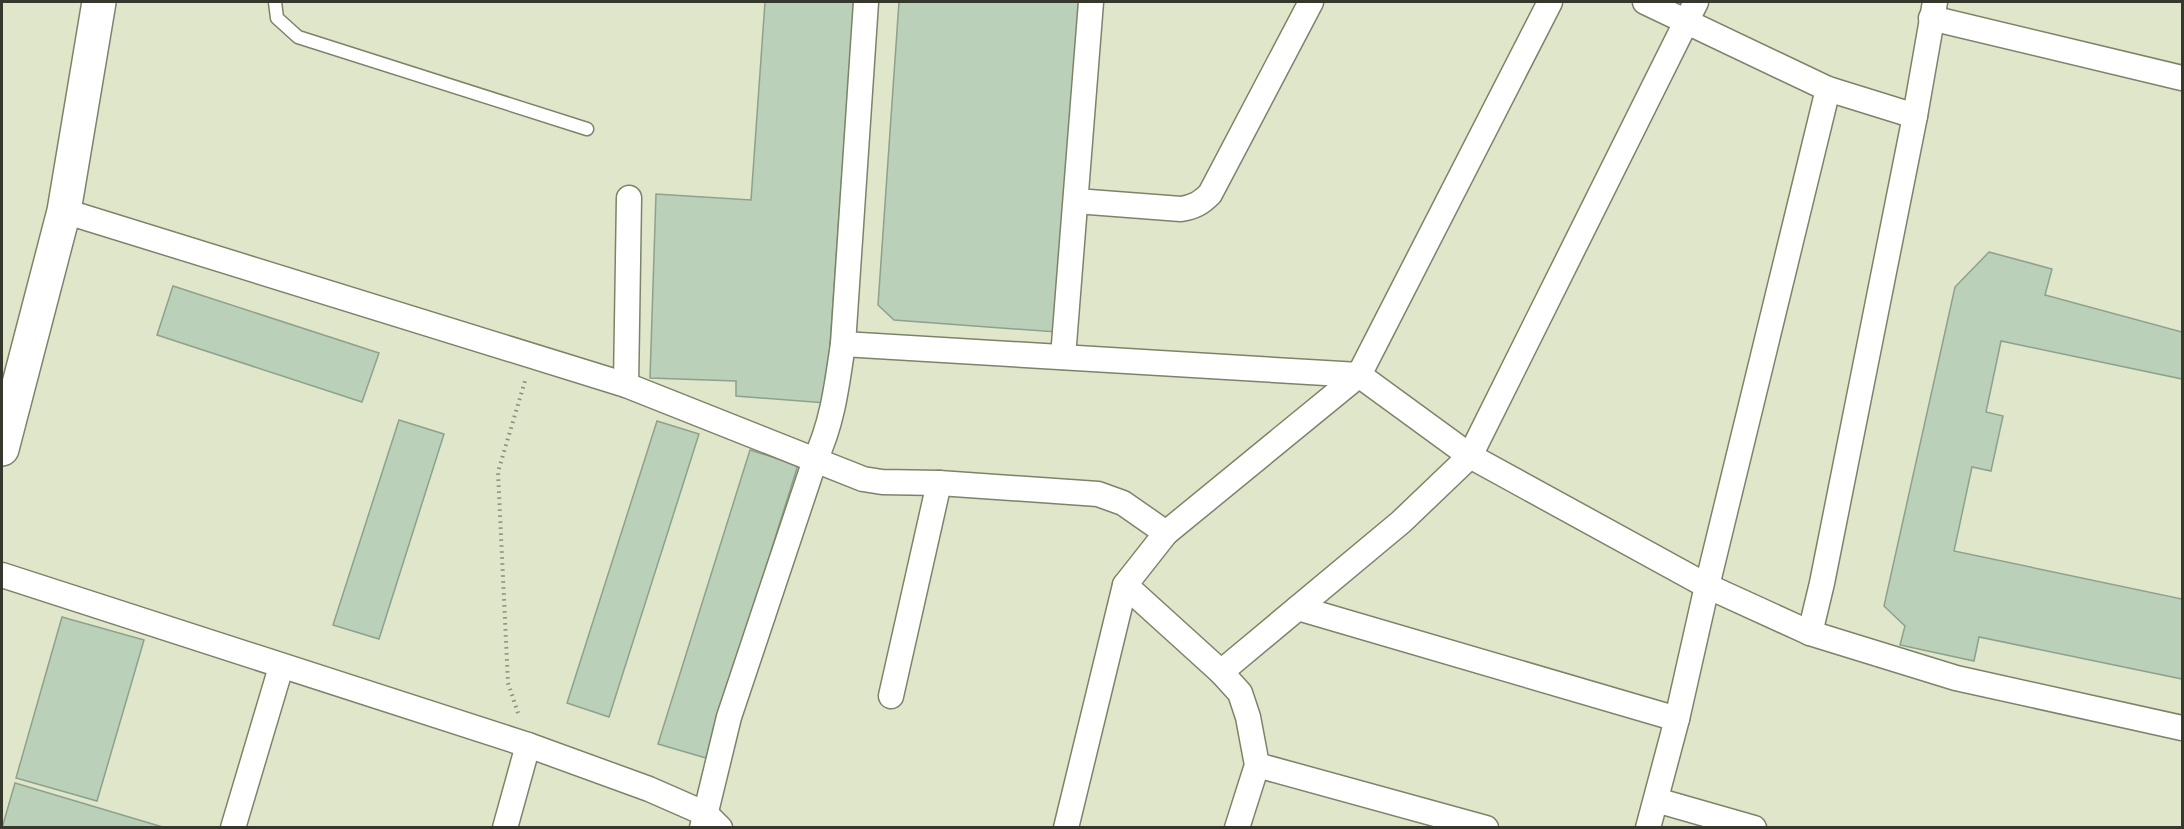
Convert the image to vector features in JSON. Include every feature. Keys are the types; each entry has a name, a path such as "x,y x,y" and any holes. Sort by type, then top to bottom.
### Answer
{"main road":[{"path":"2,449 64,212 99,2"}],"street":[{"path":"2,575 528,745 649,789 709,823 729,717 815,460 829,426 835,399 843,344 866,2"},
{"path":"1063,357 1091,2"},
{"path":"1076,201 1181,209 1202,202 1210,194 1311,2"},
{"path":"1066,828 1125,585 1166,533 1359,375 1550,2"},
{"path":"1645,2 1690,11 1828,89 1915,116"},
{"path":"1810,633 1822,583 1915,116 1933,10 2182,78"},
{"path":"1221,672 1401,522 1470,456 1690,11"},
{"path":"1648,828 1677,719 1707,586 1828,89"},
{"path":"626,386 629,198"},
{"path":"64,212 626,386 863,478 882,482 939,483 1098,494 1123,503 1166,533"},
{"path":"843,344 1359,375 1470,456 1707,586 1810,633 1956,678 2182,728"},
{"path":"891,696 939,483"},
{"path":"1125,585 1221,672 1240,693 1248,717 1257,765 1237,828"},
{"path":"1298,608 1677,719"},
{"path":"233,828 281,667"},
{"path":"505,828 528,745"},
{"path":"1257,765 1486,828"},
{"path":"1656,800 1754,828"}],"lane":[{"path":"275,2 277,18 298,37 587,129"}],"path":[{"path":"528,745 508,683 498,472 532,356"}],"building":[{"path":"765,2 854,2 826,403 736,396 736,381 650,378 656,194 751,200"},
{"path":"899,2 1080,2 1057,332 894,320 878,305"},
{"path":"1989,252 2052,269 2045,295 2182,332 2182,379 2001,341 1986,412 2003,416 1991,471 1972,467 1954,551 2182,599 2182,679 1979,637 1974,661 1900,645 1905,626 1884,606 1955,287"},
{"path":"173,286 379,353 362,402 157,335"},
{"path":"399,420 444,434 379,639 333,625"},
{"path":"657,421 699,434 609,717 567,703"},
{"path":"750,450 798,465 706,758 658,744"},
{"path":"62,617 144,640 97,801 16,778"},
{"path":"15,783 166,828 2,828"}]}
